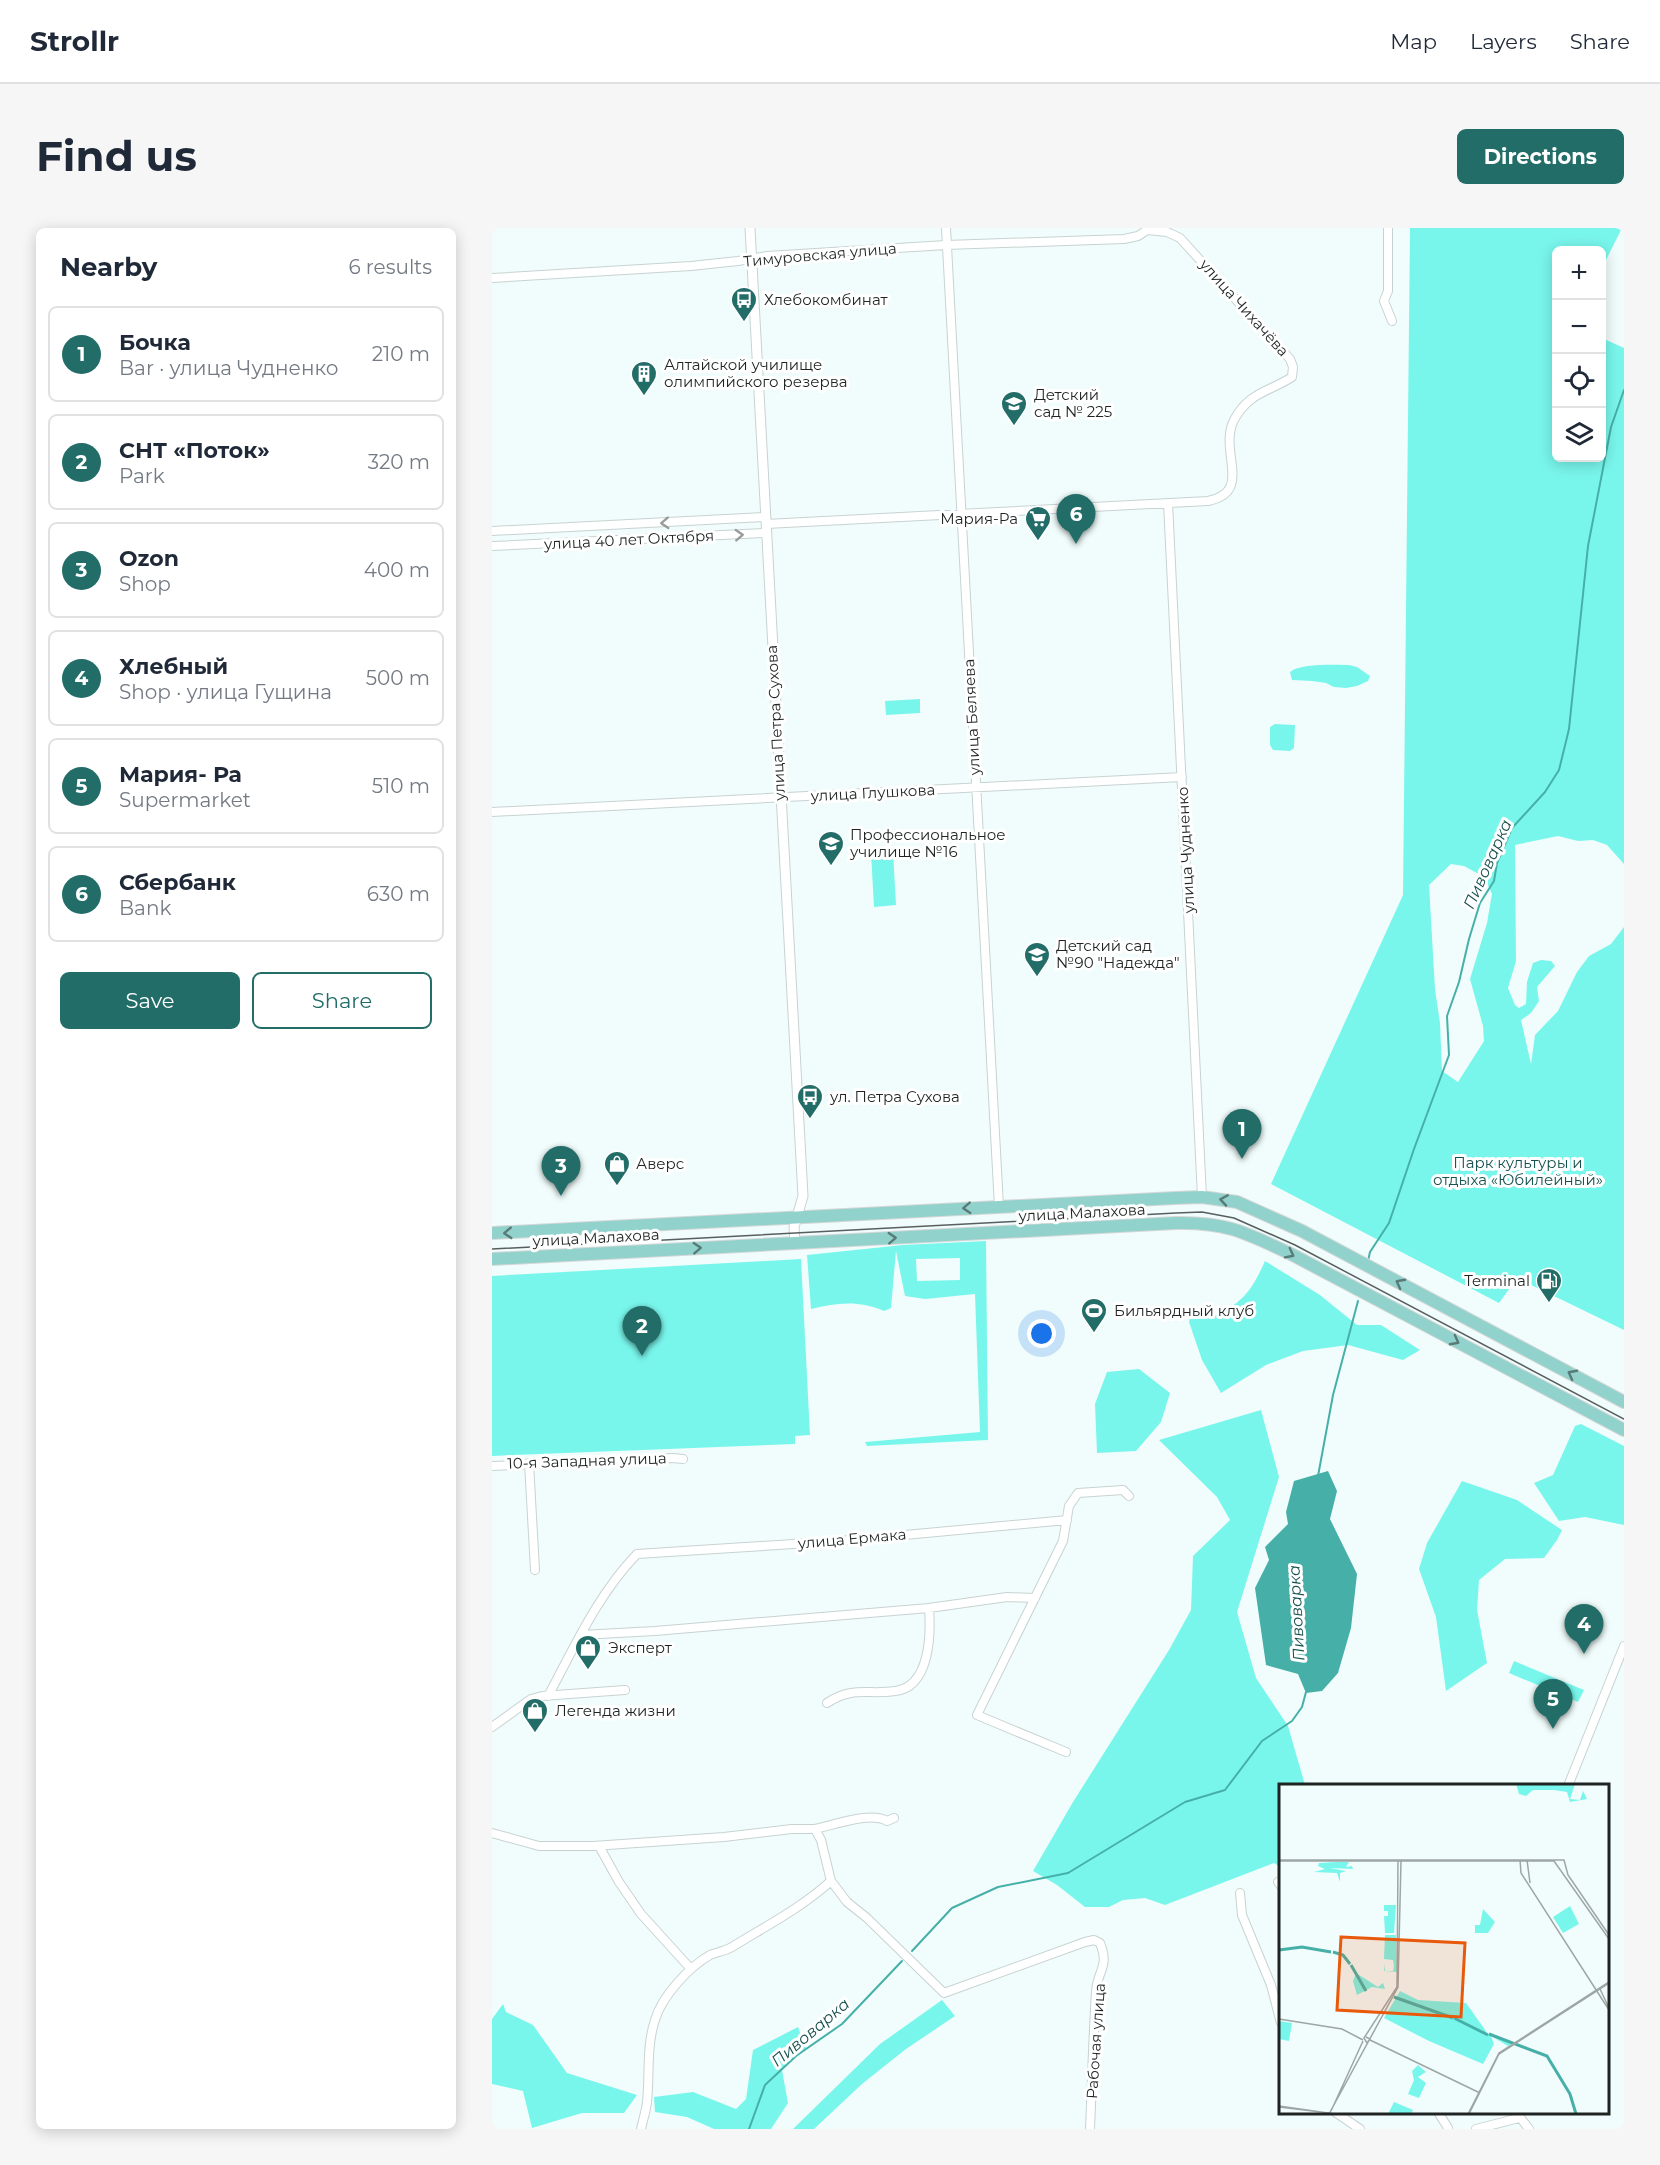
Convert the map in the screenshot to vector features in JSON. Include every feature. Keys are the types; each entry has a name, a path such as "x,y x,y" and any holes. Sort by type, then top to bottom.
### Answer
{"main road":[{"name":"улица Малахова","path":"492,1233 1202,1197 1237,1202 1302,1231 1624,1402"},
{"name":"улица Малахова","path":"492,1259 1166,1224 1218,1224 1245,1233 1291,1254 1624,1430"}],"street":[{"name":"улица Петра Сухова","path":"750,228 803,1196 794,1227 795,1242"},
{"name":"улица Беляева","path":"946,228 999,1207"},
{"path":"1388,228 1388,291 1384,301 1392,321"},
{"name":"Тимуровская улица","path":"492,278 691,266 752,258 946,245 1124,239 1138,236 1148,229"},
{"name":"улица Чихачёва","path":"1148,229 1167,232 1180,238 1290,359 1293,367 1292,377 1260,392 1244,406 1233,422 1229,435 1232,486 1227,494"},
{"name":"улица 40 лет Октября","path":"492,546 766,525 1208,501 1219,499 1227,494"},
{"name":"улица Чудненко","path":"1168,503 1202,1197"},
{"name":"улица 40 лет Октября","path":"492,531 766,525"},
{"name":"улица Глушкова","path":"492,812 1182,777"},
{"name":"10-я Западная улица","path":"492,1466 683,1459"},
{"path":"529,1463 535,1570"},
{"path":"1066,1752 977,1715 1063,1541 1069,1506 1078,1493 1123,1490 1129,1496"},
{"name":"улица Ермака","path":"581,1635 604,1595 637,1554 840,1540 1067,1520"},
{"path":"548,1696 581,1635 930,1608 1007,1597 1035,1599"},
{"path":"827,1703 839,1695 858,1691 895,1691 908,1687 917,1678 926,1657 930,1633 930,1608"},
{"path":"1568,1784 1624,1646"},
{"path":"492,1727 531,1700 548,1696 626,1690"},
{"path":"492,1833 539,1846 599,1846 724,1837 792,1829 815,1829 863,1818 877,1817 887,1821 894,1818"},
{"path":"641,2129 647,2102 648,2055 654,2021 665,2001 690,1968 711,1955 730,1948 787,1914 812,1898 831,1881 821,1840 815,1829"},
{"path":"599,1846 640,1914 690,1968"},
{"name":"Рабочая улица","path":"831,1881 847,1902 867,1918 944,1993 1085,1942 1095,1940 1100,1943 1105,1954 1104,1965 1096,1988 1090,2129"},
{"path":"1240,1893 1242,1915 1270,1985 1279,2016"},
{"path":"1338,2114 1360,2129"},
{"path":"1439,2114 1448,2128"},
{"path":"1476,2129 1487,2128 1518,2115 1529,2129"}],"green space":[{"name":"Парк культуры и отдыха «Юбилейный»","path":"1410,228 1622,228 1606,260 1606,246 1552,246 1552,462 1606,462 1606,340 1624,348 1624,864 1607,845 1593,840 1578,841 1558,836 1515,845 1516,961 1508,988 1515,1005 1519,1008 1526,1004 1527,982 1533,963 1541,960 1551,961 1555,966 1537,987 1539,1001 1531,1013 1521,1020 1531,1064 1535,1035 1558,1011 1577,972 1589,956 1611,944 1624,927 1624,1330 1517,1278 1499,1303 1271,1184 1403,895","holes":["1451,864 1464,866 1484,877 1492,894 1487,923 1470,979 1483,1026 1484,1041 1458,1082 1442,1071 1429,885"]},
{"path":"1349,665 1357,667 1370,676 1368,681 1346,688 1334,687 1326,683 1292,680 1290,672 1310,666"},
{"path":"920,699 920,713 886,715 885,701"},
{"path":"1275,724 1295,725 1294,748 1290,751 1273,750 1270,745 1270,727"},
{"path":"893,852 896,905 874,907 871,853"},
{"path":"986,1241 988,1440 867,1446 865,1442 980,1432 975,1294 925,1299 905,1296 896,1251 891,1308 884,1311 865,1305 848,1304 811,1309 807,1255 903,1245","holes":["960,1258 960,1280 917,1281 916,1259"]},
{"path":"801,1259 810,1435 795,1436 795,1444 492,1456 492,1276"},
{"path":"1265,1261 1320,1295 1357,1325 1381,1325 1420,1350 1403,1360 1348,1345 1303,1351 1266,1365 1221,1393 1202,1360 1189,1322 1193,1308 1214,1316 1232,1306 1246,1295"},
{"path":"1139,1369 1170,1393 1161,1422 1136,1451 1097,1453 1095,1404 1107,1372"},
{"path":"1261,1410 1279,1477 1237,1612 1256,1678 1288,1726 1305,1784 1279,1784 1279,1866 1274,1863 1165,1905 1145,1898 1123,1900 1109,1907 1085,1907 1057,1885 1033,1871 1073,1802 1169,1650 1191,1610 1193,1556 1230,1520 1217,1497 1159,1440"},
{"path":"1581,1424 1624,1446 1624,1525 1585,1517 1559,1521 1534,1483 1553,1475 1575,1426"},
{"path":"1462,1481 1517,1500 1562,1530 1544,1558 1505,1559 1479,1580 1477,1610 1487,1663 1446,1691 1436,1617 1419,1569 1427,1543"},
{"path":"1514,1661 1584,1690 1578,1702 1509,1673"},
{"path":"942,2000 955,2016 906,2049 862,2084 814,2129 793,2129 880,2044"},
{"path":"503,2004 506,2012 533,2025 567,2073 637,2095 624,2113 582,2113 532,2128 523,2091 492,2084 492,2019"},
{"path":"798,2027 806,2048 782,2070 788,2103 771,2129 714,2129 687,2117 655,2112 654,2097 693,2092 736,2109 746,2099 753,2050"}],"water":[{"path":"1328,1471 1337,1491 1330,1519 1357,1574 1351,1628 1338,1673 1322,1691 1306,1693 1298,1674 1266,1665 1255,1588 1269,1560 1265,1547 1288,1524 1286,1512 1294,1481"}],"waterway":[{"name":"Пивоварка","path":"1368,1261 1370,1252 1389,1223 1449,1055 1447,1016 1459,982 1480,903 1494,881 1497,863 1512,828 1545,792 1559,770 1569,729 1588,546 1611,427 1624,390"},
{"name":"Пивоварка","path":"1318,1476 1333,1395 1358,1301"},
{"name":"Пивоварка","path":"912,1951 952,1908 998,1887 1068,1873 1185,1802 1225,1790 1262,1741 1292,1721 1302,1707 1306,1692"},
{"name":"Пивоварка","path":"749,2129 765,2085 796,2056 842,2024 902,1961"}],"tram line":[{"path":"492,1249 1202,1212 1234,1218 1295,1245 1624,1419"}],"place":[{"name":"Хлебокомбинат","path":"744,323"},
{"name":"Алтайской училище олимпийского резерва","path":"644,397"},
{"name":"Детский сад № 225","path":"1014,427"},
{"name":"Мария-Ра","path":"1038,542"},
{"name":"Сбербанк","path":"1076,544"},
{"name":"Профессиональное училище №16","path":"831,867"},
{"name":"Детский сад №90 \"Надежда\"","path":"1037,978"},
{"name":"ул. Петра Сухова","path":"810,1120"},
{"name":"Бочка","path":"1242,1159"},
{"name":"Аверс","path":"617,1187"},
{"name":"Ozon","path":"561,1196"},
{"name":"Terminal","path":"1549,1304"},
{"name":"Бильярдный клуб","path":"1094,1334"},
{"name":"СНТ «Поток»","path":"642,1356"},
{"name":"Хлебный","path":"1584,1654"},
{"name":"Эксперт","path":"588,1671"},
{"name":"Мария- Ра","path":"1553,1729"},
{"name":"Легенда жизни","path":"535,1734"}]}
